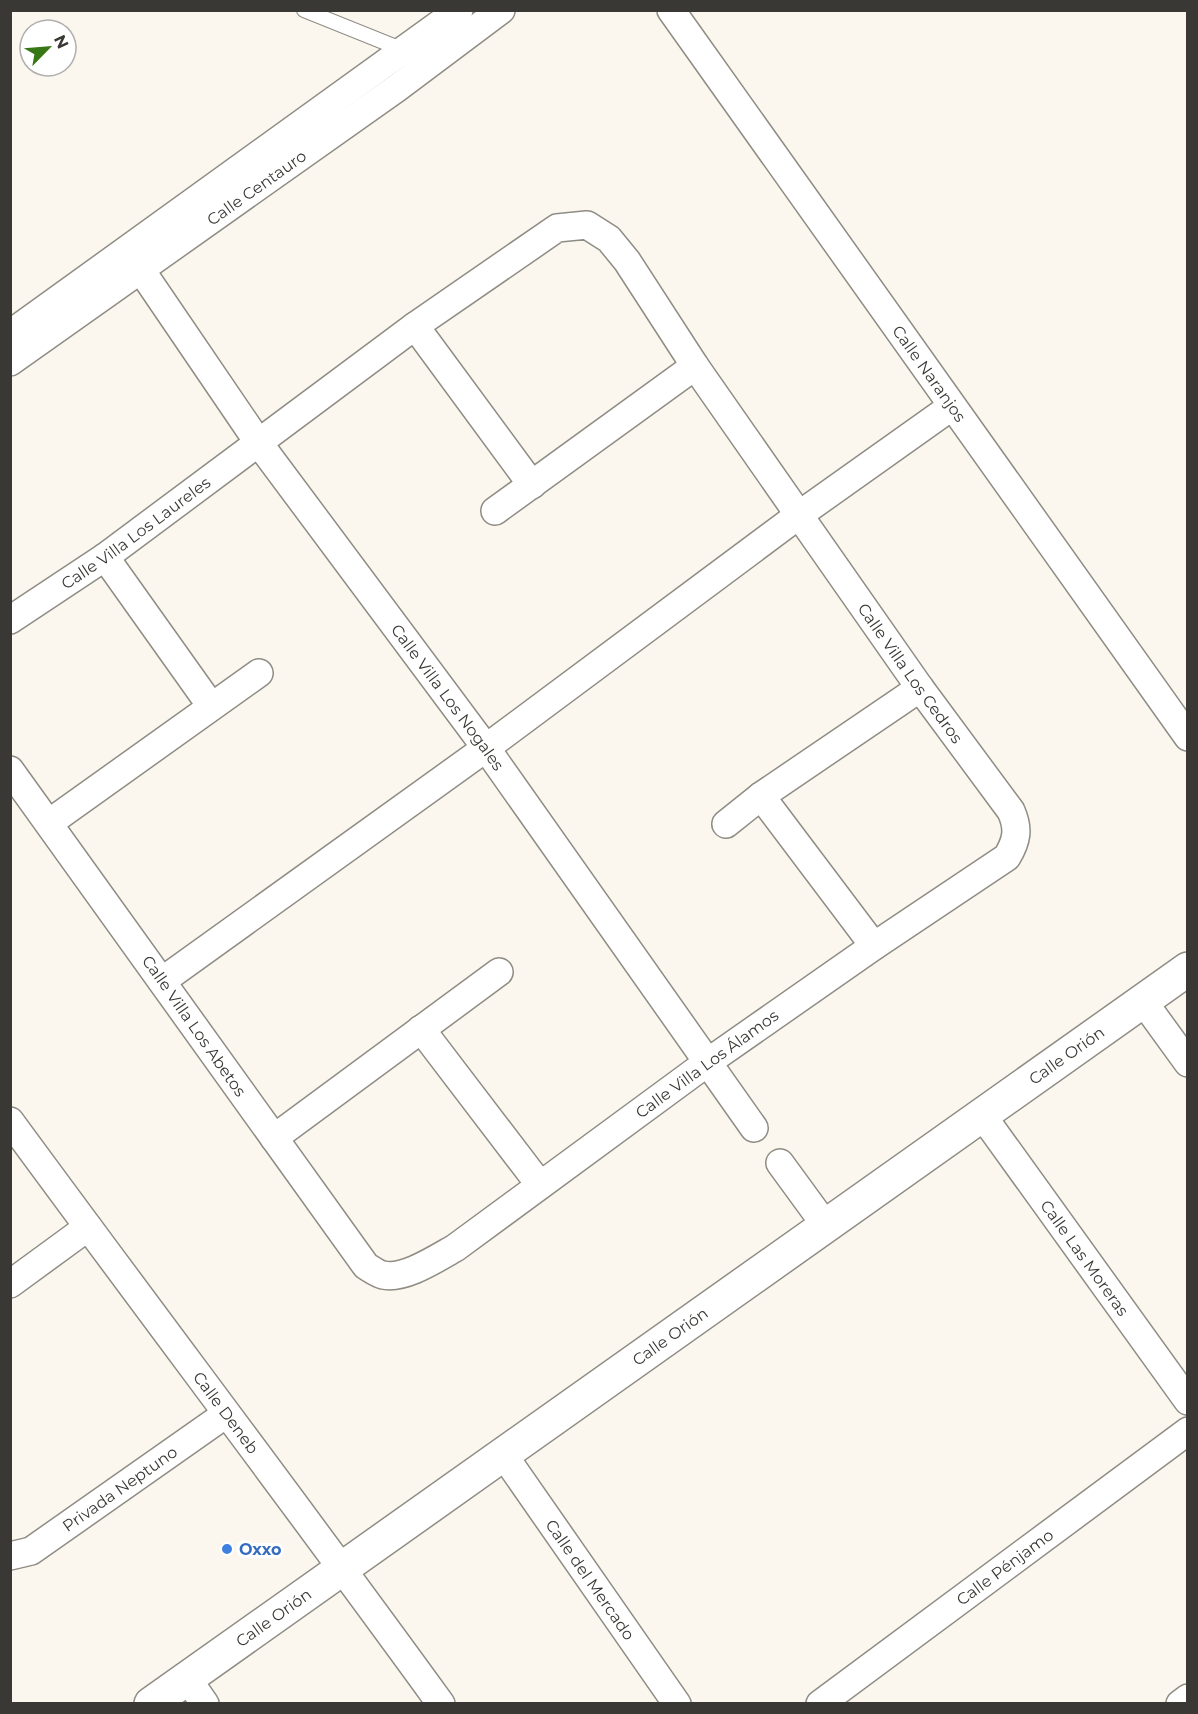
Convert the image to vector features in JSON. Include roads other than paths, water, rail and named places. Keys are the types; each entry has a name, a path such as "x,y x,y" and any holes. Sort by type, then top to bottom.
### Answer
{"street":[{"name":"Calle Centauro","path":"10,362 25,333 404,50 454,19 501,10"},
{"name":"Calle Naranjos","path":"671,10 1188,737"},
{"name":"Calle Centauro","path":"25,333 141,270 433,62 454,19"},
{"name":"Calle Villa Los Cedros","path":"416,326 557,228 587,225 609,239 627,261 695,366 799,515 1011,811 1016,822 1017,834"},
{"name":"Calle Villa Los Nogales","path":"141,270 258,442 486,748 754,1128"},
{"path":"416,326 532,485"},
{"name":"Calle Villa Los Laureles","path":"10,620 105,557 416,326"},
{"path":"495,511 695,366"},
{"path":"162,981 486,748 799,515 951,406"},
{"path":"105,557 211,706"},
{"path":"49,823 259,673"},
{"path":"726,824 761,796 920,687"},
{"name":"Calle Villa Los Abetos","path":"10,770 366,1266 384,1275"},
{"path":"761,796 874,946"},
{"name":"Calle Villa Los Álamos","path":"384,1275 399,1275 418,1268 455,1248 708,1062 874,946 1007,857 1017,834"},
{"name":"Calle Orión","path":"151,1704 196,1691 343,1568 1188,969"},
{"path":"274,1138 499,972"},
{"path":"1143,1001 1188,1063"},
{"path":"421,1029 540,1185"},
{"name":"Calle Las Moreras","path":"982,1115 1188,1401"},
{"name":"Calle Deneb","path":"10,1121 226,1414 343,1568 441,1704"},
{"path":"780,1163 826,1226"},
{"path":"10,1284 88,1227"},
{"name":"Privada Neptuno","path":"10,1556 31,1551 226,1414"},
{"name":"Calle Pénjamo","path":"820,1704 1188,1431"},
{"name":"Calle del Mercado","path":"503,1454 677,1704"},
{"path":"1180,1704 1188,1698"}],"lane":[{"path":"304,10 433,62"}],"place":[{"name":"Oxxo","path":"227,1549"}]}
